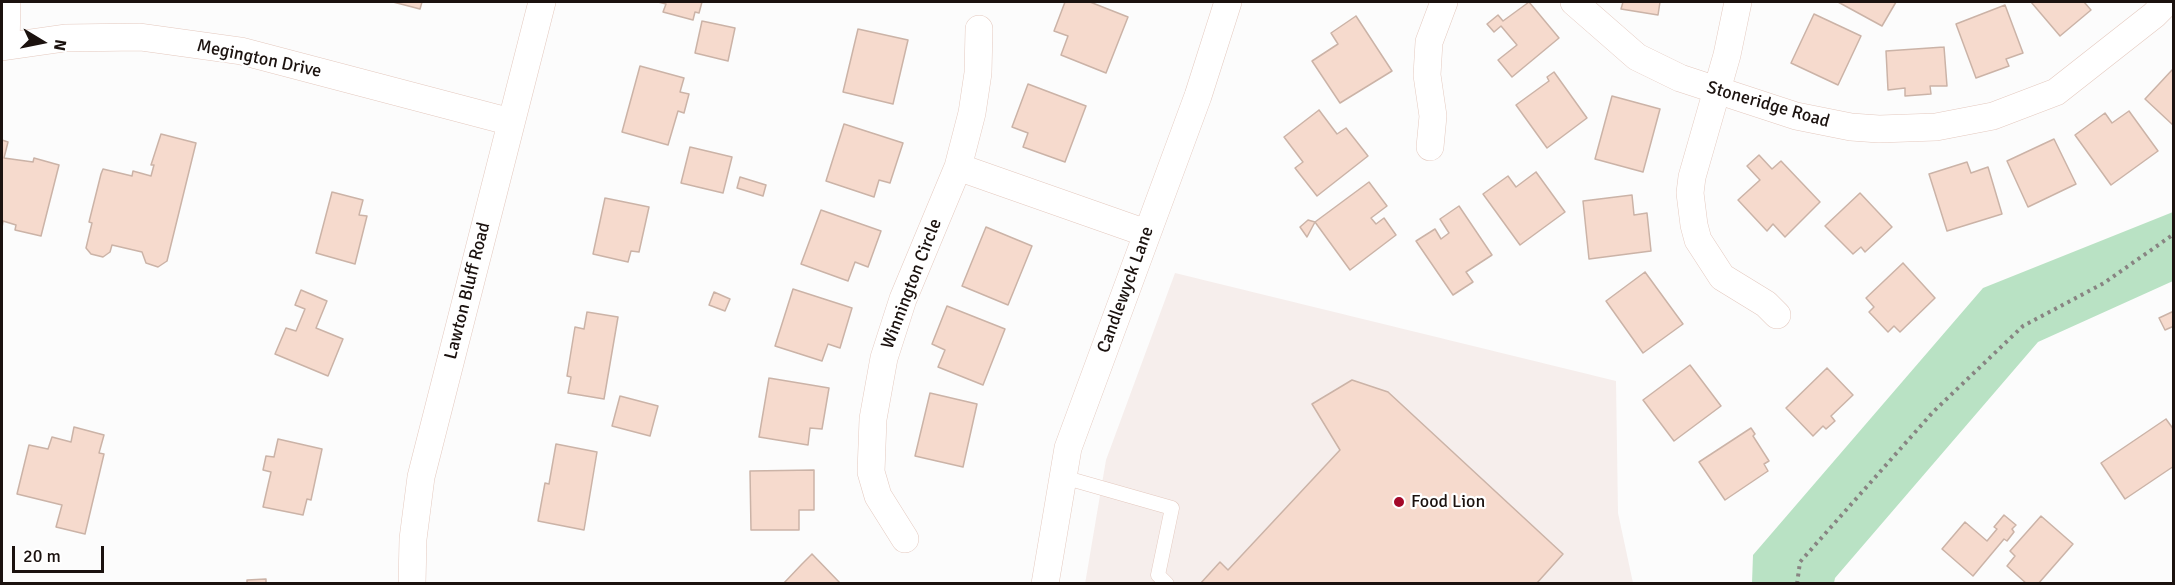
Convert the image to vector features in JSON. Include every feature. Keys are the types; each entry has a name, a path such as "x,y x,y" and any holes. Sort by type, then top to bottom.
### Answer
{"street":[{"path":"4,46 7,2"},
{"name":"Lawton Bluff Road","path":"412,584 413,539 422,477 542,2"},
{"name":"Candlewyck Lane","path":"1045,584 1068,448 1198,96 1228,2"},
{"path":"1430,147 1433,116 1427,75 1429,42 1444,2"},
{"name":"Stoneridge Road","path":"1574,2 1637,57 1680,78 1796,116 1851,127 1879,129 1936,127 1993,116 2056,92 2154,15 2167,2"},
{"path":"1738,2 1717,91 1692,177 1690,193 1698,240 1722,277 1766,304 1777,315"},
{"name":"Winnington Circle","path":"905,539 878,496 873,480 873,419 884,358 903,299 958,167 972,113 978,73 980,29"},
{"name":"Megington Drive","path":"4,46 66,38 140,37 241,51 511,122"},
{"path":"958,167 1146,232"}],"lane":[{"path":"1063,477 1172,508 1158,575 1167,584"}],"path":[{"path":"1797,584 1800,562 1933,412 2023,326 2104,284 2174,234"}],"shaded area":[{"path":"1175,273 1616,381 1618,513 1633,583 1085,584 1106,460"}],"green space":[{"path":"2173,212 2173,281 2038,342 1835,578 1834,583 1752,583 1753,555 1983,288"}],"building":[{"path":"393,2 422,2 420,9"},
{"path":"658,2 702,2 699,13 695,12 693,20 663,12 666,4"},
{"path":"1065,2 1090,2 1128,17 1106,73 1061,55 1068,36 1054,31"},
{"path":"1529,2 1559,38 1512,77 1498,60 1517,45 1501,26 1494,32 1487,24 1498,15 1503,21"},
{"path":"1623,2 1660,2 1658,15 1621,9"},
{"path":"1838,2 1896,2 1882,26"},
{"path":"2031,2 2084,2 2091,10 2060,36"},
{"path":"2005,5 2023,53 2006,59 2009,66 1976,78 1956,24"},
{"path":"1814,14 1861,36 1838,85 1791,63"},
{"path":"1356,16 1392,71 1340,103 1312,61 1338,44 1331,33"},
{"path":"702,21 735,28 728,61 695,53"},
{"path":"858,29 908,40 893,104 843,92"},
{"path":"1944,47 1947,86 1930,86 1931,94 1905,96 1905,88 1888,90 1886,51"},
{"path":"640,66 684,78 680,92 689,94 684,113 678,111 668,145 622,132"},
{"path":"2172,70 2174,71 2174,126 2145,99"},
{"path":"1554,72 1587,118 1547,148 1516,105 1549,81 1547,77"},
{"path":"1028,84 1086,106 1065,162 1023,147 1028,133 1012,127"},
{"path":"1612,96 1660,109 1643,172 1595,159"},
{"path":"1319,110 1337,134 1346,128 1368,156 1317,196 1295,168 1303,162 1284,137"},
{"path":"2129,111 2158,151 2111,185 2075,135 2105,113 2112,123"},
{"path":"844,124 903,143 890,183 879,180 874,197 826,181"},
{"path":"161,134 196,143 167,261 158,267 146,263 142,252 112,245 110,252 103,257 91,254 86,248 92,223 89,222 103,169 132,176 133,171 151,176 154,165 151,165"},
{"path":"2054,139 2076,184 2028,207 2007,161"},
{"path":"2,140 8,142 4,158 33,162 34,158 59,165 41,236 15,230 16,225 3,221 2,228"},
{"path":"690,147 732,157 723,193 681,183"},
{"path":"1759,155 1772,169 1781,161 1820,202 1785,237 1773,224 1767,231 1738,200 1760,180 1747,166"},
{"path":"1967,162 1971,173 1988,167 2002,214 1947,231 1929,174"},
{"path":"1536,172 1565,212 1520,245 1483,194 1508,176 1516,187"},
{"path":"740,177 766,185 763,196 737,188"},
{"path":"1369,182 1387,206 1371,218 1376,224 1384,218 1396,235 1350,270 1315,222"},
{"path":"332,192 363,200 359,215 367,216 355,264 316,253"},
{"path":"1860,193 1892,227 1865,252 1861,247 1853,254 1825,226"},
{"path":"1632,195 1634,215 1647,213 1651,251 1589,259 1583,201"},
{"path":"605,198 649,207 639,252 631,251 628,262 593,254"},
{"path":"1459,206 1492,255 1466,272 1473,282 1453,295 1416,241 1435,229 1441,239 1449,233 1440,219"},
{"path":"821,210 881,231 868,267 855,262 848,281 801,264"},
{"path":"1308,220 1315,222 1307,237 1300,227"},
{"path":"986,227 1032,246 1008,305 962,286"},
{"path":"1903,263 1935,298 1900,332 1894,326 1888,332 1869,312 1874,307 1866,298"},
{"path":"1645,272 1683,324 1643,353 1606,301"},
{"path":"793,289 852,308 840,348 828,344 822,361 775,346"},
{"path":"301,290 327,301 316,328 343,339 328,376 275,354 286,328 296,331 305,309 295,305"},
{"path":"714,292 730,299 725,311 709,305"},
{"path":"947,306 1005,329 983,385 938,367 945,350 932,344"},
{"path":"2174,311 2174,326 2165,330 2159,318"},
{"path":"587,312 618,317 604,399 568,393 571,377 567,376 575,327 584,329"},
{"path":"1690,365 1721,406 1674,441 1643,400"},
{"path":"1827,368 1853,395 1831,416 1835,421 1826,429 1823,426 1813,436 1786,408"},
{"path":"769,378 829,388 822,429 810,428 808,445 759,437"},
{"name":"Food Lion","path":"1352,380 1388,392 1563,554 1536,584 1200,584 1220,562 1228,570 1340,450 1312,404"},
{"path":"930,393 977,404 963,467 915,456"},
{"path":"620,396 658,406 650,436 612,426"},
{"path":"2166,419 2174,430 2174,466 2125,499 2101,463"},
{"path":"74,427 104,435 99,453 104,454 85,534 56,527 62,505 17,494 29,445 48,449 52,437 71,442"},
{"path":"1751,428 1755,434 1753,436 1769,461 1764,464 1768,471 1725,500 1699,462"},
{"path":"278,439 322,449 311,500 307,499 303,515 263,507 271,472 263,470 266,456 274,457"},
{"path":"556,444 597,452 584,530 538,521 545,483 549,484"},
{"path":"814,470 814,510 799,510 799,530 751,530 750,471"},
{"path":"2004,515 2016,525 2012,529 2014,532 2007,541 2004,539 1973,576 1942,549 1965,522 1987,541 1997,529 1994,527"},
{"path":"2041,516 2073,544 2038,584 2027,584 2007,566 2015,556 2010,551"},
{"path":"812,554 841,584 783,584 802,564"},
{"path":"266,579 266,584 247,584 247,580"}],"place":[{"name":"Food Lion","path":"1399,502"}]}
